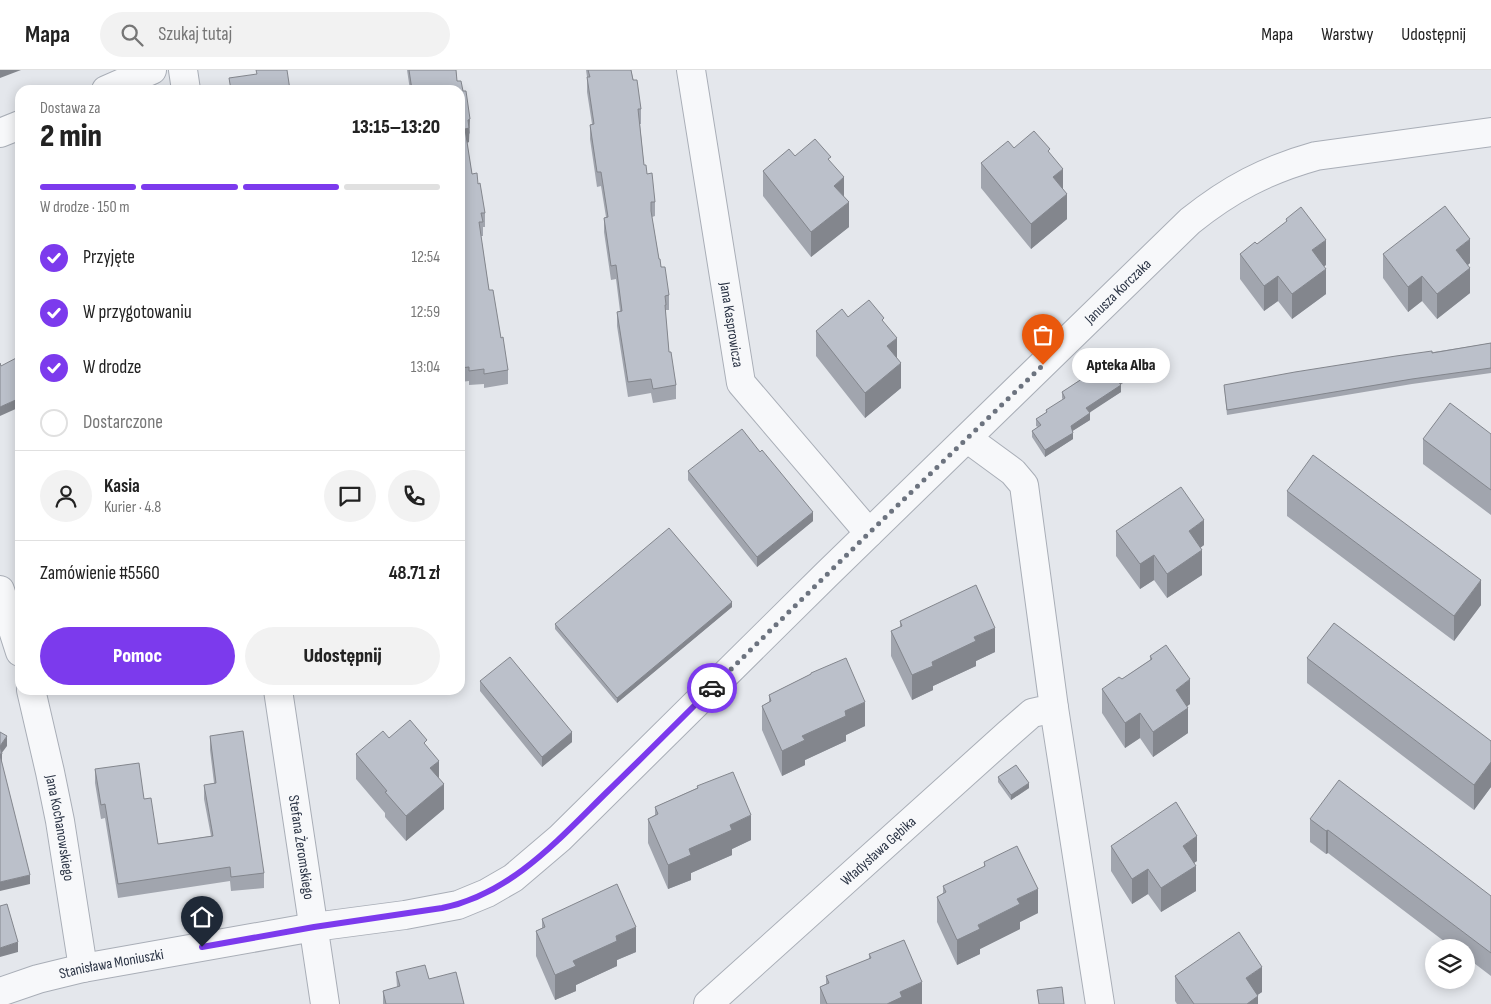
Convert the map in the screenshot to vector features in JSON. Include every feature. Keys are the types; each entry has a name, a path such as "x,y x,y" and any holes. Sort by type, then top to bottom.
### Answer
{"street":[{"path":"118,85 152,70"},
{"path":"183,70 185,85"},
{"name":"Jana Kasprowicza","path":"691,70 741,383 869,533"},
{"path":"0,132 15,128"},
{"name":"Janusza Korczaka","path":"314,927 405,915 458,905 487,893 513,878 560,838 869,533 1190,222 1212,204 1262,174 1316,156 1491,132"},
{"path":"968,439 1013,472 1024,485 1054,708 1100,1004"},
{"path":"0,590 15,636"},
{"name":"Jana Kochanowskiego","path":"32,695 60,821 83,968"},
{"name":"Stefana Żeromskiego","path":"279,695 325,1004"},
{"name":"Władysława Gębika","path":"708,1004 1032,713 1054,708"},
{"name":"Stanisława Moniuszki","path":"0,992 38,979 83,968 314,927"}],"building":[{"path":"256,70 287,70 289,85 230,85 229,78 257,74"},
{"path":"409,70 456,70 457,81 461,81 462,85 411,85"},
{"path":"588,70 631,70 633,80 637,80 641,109 638,109 644,165 646,165 647,174 652,173 655,202 651,202 651,211 659,259 661,267 665,267 669,295 665,296 665,305 669,352 671,352 676,385 653,389 651,379 628,382 617,312 622,311 616,265 611,266 604,218 608,217 601,172 597,172 590,125 594,124 587,77 590,77"},
{"path":"465,91 470,119 468,120 469,128 465,129"},
{"path":"465,129 472,174 477,173 478,184 480,183 485,213 481,213 483,222 479,222 489,290 493,290 508,370 484,374 484,369 469,371 469,367 465,367"},
{"path":"1034,131 1050,149 1048,151 1063,169 1053,177 1067,194 1031,224 981,163 1008,141 1014,148"},
{"path":"815,139 831,157 828,159 844,177 834,186 849,202 811,232 763,171 789,149 795,156"},
{"path":"1445,206 1470,239 1456,250 1470,268 1437,294 1422,276 1408,287 1383,254"},
{"path":"1301,207 1326,240 1312,250 1326,269 1292,294 1278,276 1264,286 1240,254 1255,242 1257,244 1287,221 1286,219"},
{"path":"869,300 897,338 887,346 901,363 865,393 816,331 842,309 848,317"},
{"path":"1491,343 1491,368 1412,379 1227,410 1224,385 1396,356 1432,351 1432,353"},
{"path":"1110,356 1123,376 1117,380 1121,385 1086,408 1090,413 1071,426 1073,433 1045,450 1032,431 1041,425 1036,419 1065,398 1062,392 1091,373 1089,369"},
{"path":"15,359 15,400 0,407 0,363 1,366"},
{"path":"1450,403 1491,434 1491,490 1423,439"},
{"path":"742,429 760,452 762,450 813,512 757,557 688,471"},
{"path":"1313,455 1481,580 1454,616 1287,491"},
{"path":"1181,487 1204,520 1189,531 1202,550 1167,574 1154,555 1140,564 1116,531"},
{"path":"669,528 732,602 617,698 555,624"},
{"path":"976,585 995,628 974,637 976,641 932,662 933,666 912,675 891,631 902,626 900,621"},
{"path":"1334,623 1491,741 1491,762 1474,785 1307,658"},
{"path":"1166,645 1190,679 1176,690 1188,708 1153,732 1140,713 1125,723 1102,689 1119,677 1122,679 1152,659 1150,656"},
{"path":"510,657 572,732 542,757 480,681"},
{"path":"846,658 865,702 845,711 846,716 802,736 805,740 782,751 762,706 771,701 769,695 811,673"},
{"path":"410,720 427,740 424,743 439,761 430,768 444,784 406,816 356,754 383,731 389,738"},
{"path":"243,731 264,873 231,877 230,867 118,884 105,804 101,805 95,769 139,763 144,799 151,798 158,844 213,836 204,785 216,783 210,736"},
{"path":"0,732 7,736 0,746"},
{"path":"0,755 30,875 0,882"},
{"path":"1016,765 1029,783 1011,795 998,777"},
{"path":"733,772 751,815 730,825 732,830 689,849 691,855 668,865 648,819 658,814 655,807 698,788 697,786"},
{"path":"1339,780 1491,896 1491,953 1475,939 1472,939 1328,830 1326,831 1310,819"},
{"path":"1176,802 1197,836 1183,846 1196,866 1161,888 1148,869 1132,879 1111,846"},
{"path":"1017,846 1038,889 1017,899 1020,904 978,925 980,929 957,940 937,897 946,892 943,886 985,866 984,862"},
{"path":"617,884 636,927 616,936 617,941 573,961 576,966 555,975 536,931 545,927 542,919"},
{"path":"7,904 18,942 0,948 0,906"},
{"path":"1239,932 1262,967 1246,978 1258,996 1247,1004 1194,1004 1175,976"},
{"path":"904,940 922,982 900,992 902,997 887,1004 827,1004 820,987 829,983 826,976 871,958 869,954"},
{"path":"425,965 429,979 456,972 464,1004 386,1004 383,991 400,986 396,972"},
{"path":"1062,987 1064,1004 1039,1004 1037,990"}],"way so far":[{"path":"712,688 1043,365"}],"place":[{"name":"Apteka Alba","path":"1043,365"}],"route":[{"path":"202,947 314,927 405,915 458,905 487,893 513,878 560,838 712,688"}]}
